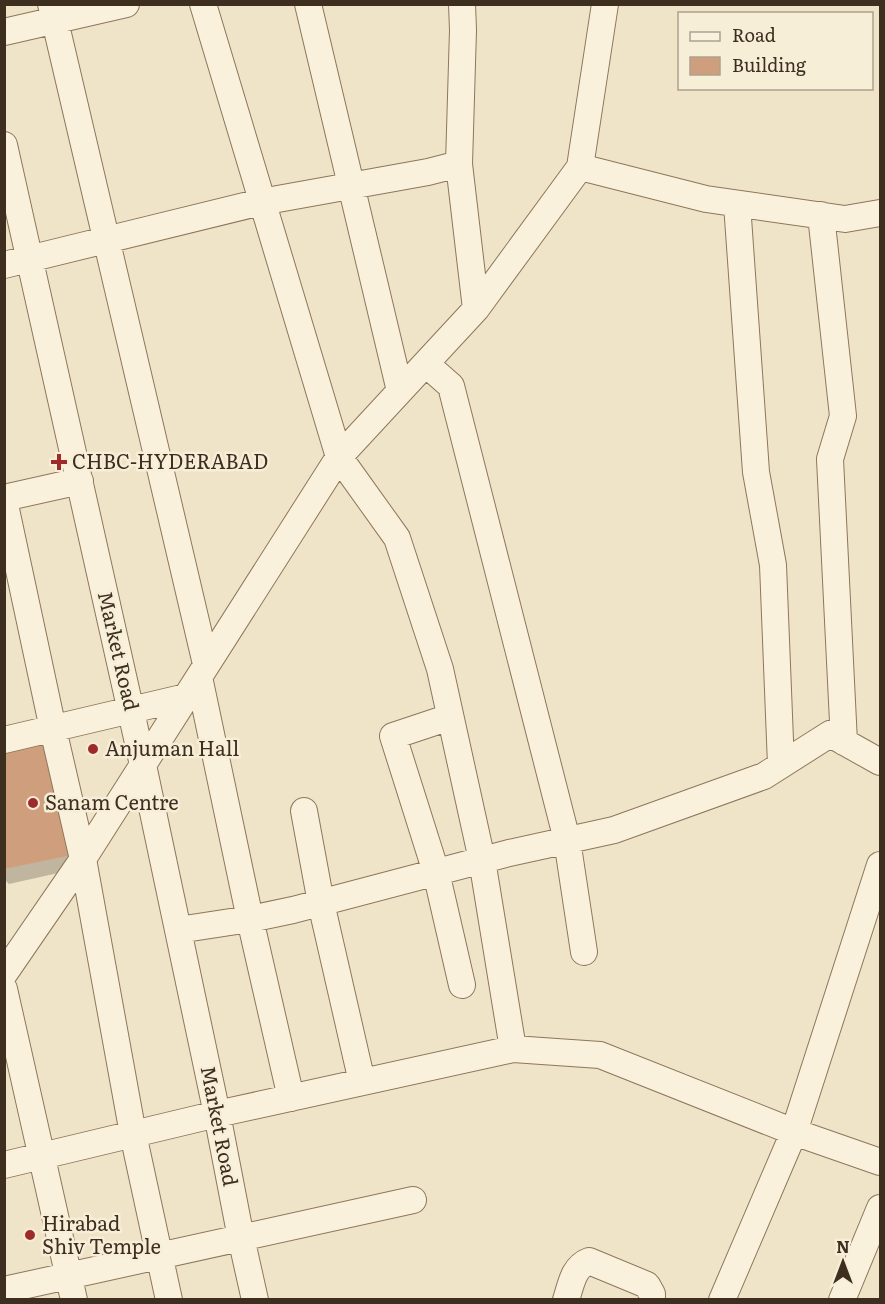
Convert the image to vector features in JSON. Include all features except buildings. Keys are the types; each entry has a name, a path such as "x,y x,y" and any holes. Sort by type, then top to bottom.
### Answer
{"street":[{"path":"4,32 53,13 126,4"},
{"path":"203,4 339,457 397,538 440,669 482,860 513,1049"},
{"path":"308,4 400,391"},
{"path":"462,4 459,164 476,309"},
{"path":"4,974 83,859 339,457 476,309 580,167 605,4"},
{"path":"53,13 106,241 197,680 291,1098"},
{"name":"Market Road","path":"4,145 143,765 255,1299"},
{"path":"4,265 261,202 428,172 459,164"},
{"path":"580,167 706,199 738,204 845,219 880,213"},
{"path":"738,204 756,472 773,565 782,765"},
{"path":"821,215 843,416 830,459 844,742"},
{"path":"426,364 451,386 567,840 584,952"},
{"path":"80,481 4,499 83,859 133,1134 169,1299"},
{"path":"4,740 131,710 197,680"},
{"path":"450,717 393,736 436,872 462,985"},
{"path":"178,930 250,919 321,903 482,860 614,830 764,776 830,734 880,762"},
{"path":"304,810 321,903 362,1082"},
{"path":"722,1299 794,1132 880,865"},
{"path":"4,989 71,1288"},
{"path":"4,1166 217,1114 513,1049 600,1055 794,1132 880,1162"},
{"path":"4,1290 71,1288 160,1256 413,1200"},
{"path":"842,1299 878,1221"},
{"path":"566,1299 577,1269 582,1264 590,1262 647,1285 652,1299"}],"place":[{"name":"CHBC-HYDERABAD","path":"59,462"},
{"name":"Anjuman Hall","path":"93,749"},
{"name":"Sanam Centre","path":"33,803"},
{"name":"Hirabad Shiv Temple","path":"30,1235"}]}
